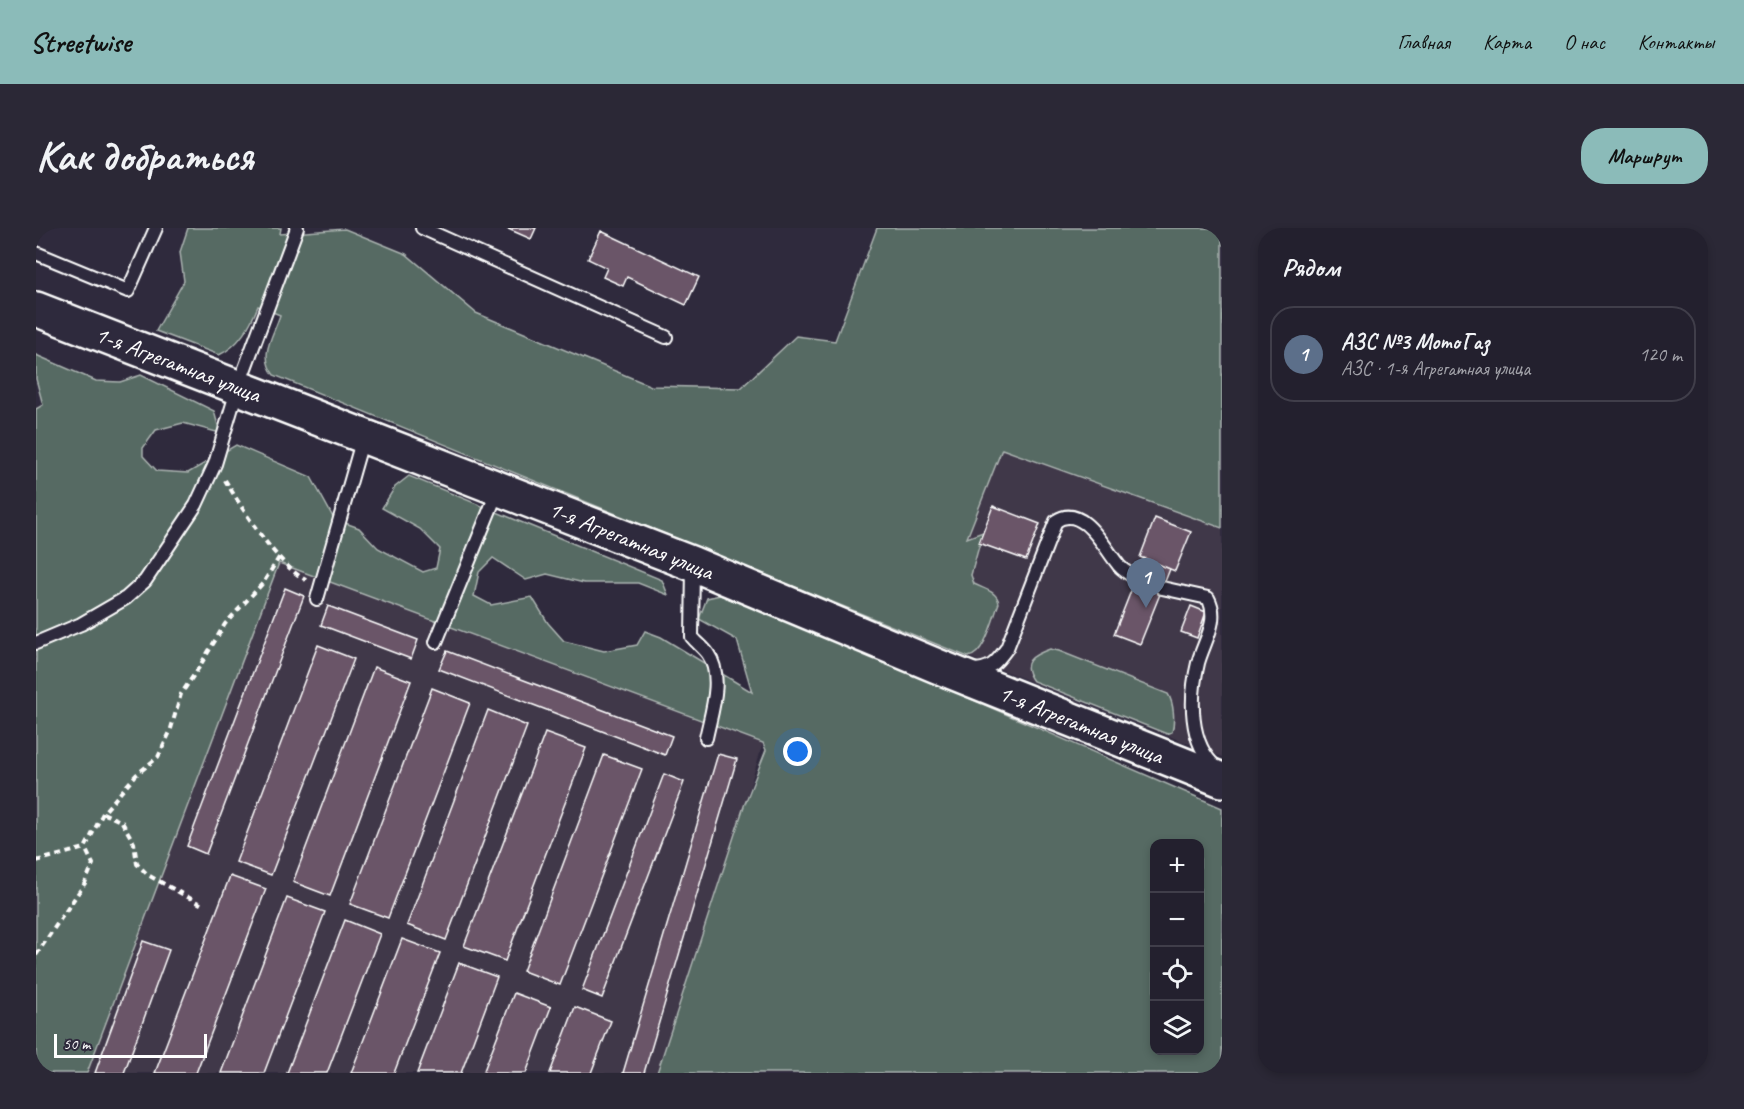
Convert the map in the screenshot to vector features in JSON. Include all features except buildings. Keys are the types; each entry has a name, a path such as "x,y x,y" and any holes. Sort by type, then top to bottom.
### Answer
{"main road":[{"name":"1-я Агрегатная улица","path":"36,309 363,438 693,564 937,666 1222,780"}],"lane":[{"path":"36,253 128,291 156,228"},
{"path":"36,643 81,624 126,598 145,580 196,505 215,464 238,387 297,228"},
{"path":"422,228 666,337"},
{"path":"319,594 363,438"},
{"path":"436,642 498,489"},
{"path":"937,666 980,670 995,664 1008,648 1056,521 1062,517 1071,517 1091,528 1118,566 1136,578"},
{"path":"693,564 692,637 709,656 716,675 713,706 706,738"},
{"path":"1162,588 1208,598 1213,608 1213,621 1198,663 1192,700 1198,739 1211,763 1222,773"}],"path":[{"path":"215,464 244,510 280,556 295,574 319,594"},
{"path":"36,861 85,848 103,813 136,776 158,757 170,732 181,694 225,624 264,583 280,556"},
{"path":"103,813 122,822 134,843 137,864 148,875 204,906"},
{"path":"36,955 85,883 93,864 85,848"}],"shaded area":[{"path":"1002,449 1222,528 1222,757 916,636 942,570 967,539"},
{"path":"279,562 763,743 657,1073 87,1073"}],"green space":[{"path":"188,228 281,228 280,234 345,229 406,254 476,313 651,386 741,388 796,336 835,341 877,228 1222,228 1222,528 1002,449 967,538 983,532 971,575 974,584 993,593 999,603 984,643 974,655 968,657 274,375 269,368 267,352 280,315 258,306 243,335 219,355 156,331 184,281 180,252"},
{"path":"36,355 96,381 120,382 141,375 214,411 220,433 183,423 156,430 143,448 143,456 157,471 188,473 236,445 311,477 334,519 359,528 378,548 423,572 436,568 440,549 420,529 382,508 395,487 409,476 662,580 668,595 638,583 584,583 547,574 526,580 493,558 479,572 474,596 491,605 532,597 548,623 564,641 604,651 637,645 645,631 661,637 752,692 737,640 699,619 707,598 720,595 858,650 1222,808 1222,1073 657,1073 744,806 766,750 763,743 279,563 87,1073 36,1073 36,409 43,405 36,379"},
{"path":"1050,649 1168,694 1172,702 1172,732 1167,734 1033,681 1027,669 1030,660"}],"place":[{"name":"АЗС №3 МотоГаз","path":"1146,608"}]}
